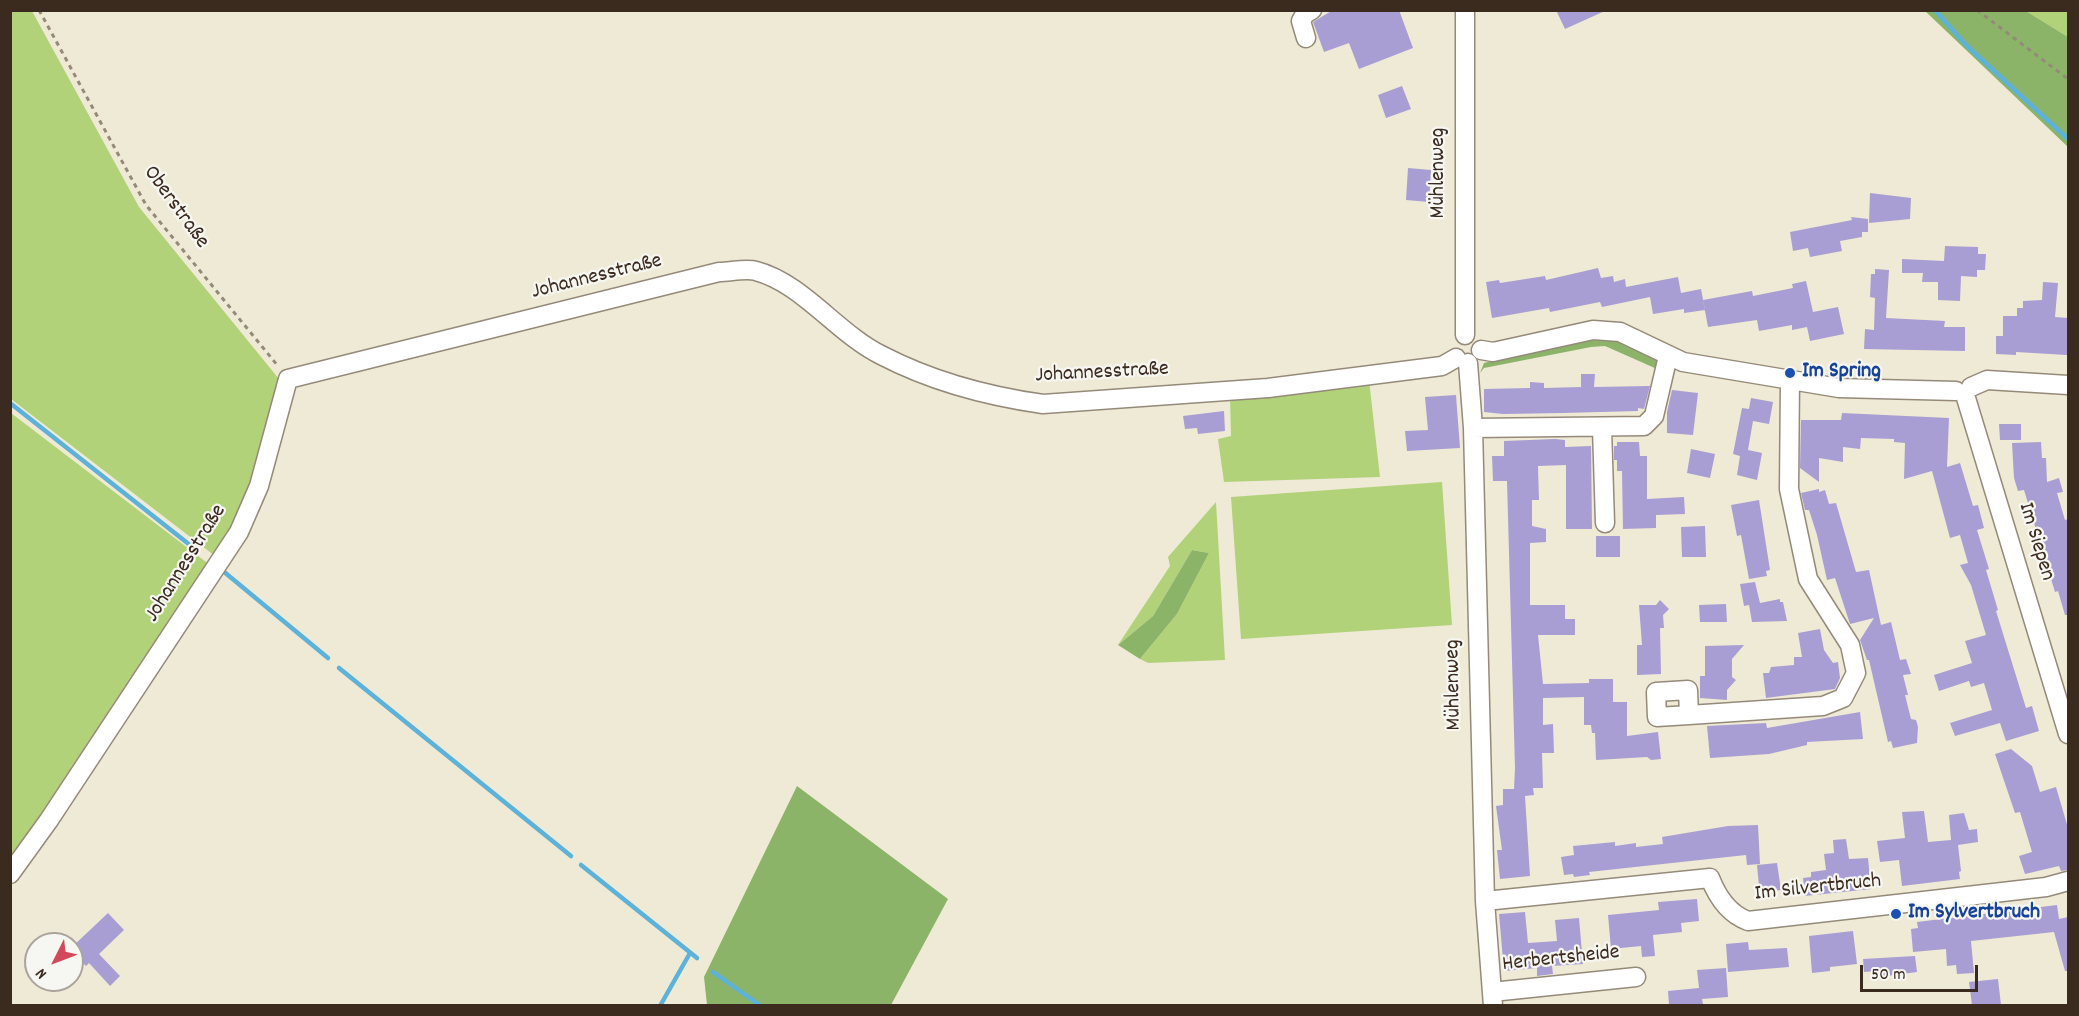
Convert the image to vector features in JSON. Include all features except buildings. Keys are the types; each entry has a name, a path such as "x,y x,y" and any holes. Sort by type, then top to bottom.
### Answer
{"street":[{"path":"1306,38 1300,21 1312,10"},
{"path":"1451,10 1465,30"},
{"name":"Mühlenweg","path":"1465,10 1465,335 1454,344 1468,357 1473,428 1485,901 1492,999"},
{"name":"Johannesstraße","path":"10,874 239,532 259,486 288,379 719,272 754,270 790,285 827,318 879,354 939,381 1011,400 1042,404 1268,388 1442,366 1468,357 1593,330 1620,332 1683,363 1839,388 1964,392 1987,380 2068,385"},
{"path":"1473,428 1640,427 1651,420 1668,356"},
{"path":"1689,716 1823,706 1843,698 1856,673 1850,645 1808,579 1789,489 1790,380"},
{"name":"Im Siepen","path":"1964,392 2068,734"},
{"path":"1602,428 1605,523"},
{"name":"Im Silvertbruch","path":"1485,901 1710,878 1726,905 1740,918 1748,921 2034,888 2068,881"},
{"name":"Herbertsheide","path":"1492,999 1636,977"}],"path":[{"name":"Oberstraße","path":"39,10 146,205 288,379"},
{"path":"1977,10 2068,80"}],"green space":[{"path":"10,11 32,11 139,207 279,379 255,482 235,525 215,556 11,399"},
{"path":"1925,11 2026,11 2068,37 2068,147"},
{"path":"2026,11 2068,11 2068,37"},
{"path":"1586,336 1619,340 1656,359 1657,369 1605,346 1484,368 1480,373 1484,363"},
{"path":"1369,380 1380,477 1224,482 1218,439 1231,436 1230,396"},
{"path":"11,413 210,565 11,874"},
{"path":"1442,482 1452,625 1241,639 1231,497"},
{"path":"1216,502 1225,660 1148,663 1140,659 1177,614 1209,553 1192,550 1153,616 1118,645 1170,566 1168,557"},
{"path":"1192,550 1209,553 1177,614 1140,659 1118,645 1153,616"},
{"path":"797,786 948,899 891,1005 707,1005 704,977"}],"waterway":[{"path":"1935,10 1965,44 2068,139"},
{"path":"10,403 195,549"},
{"path":"223,571 328,658"},
{"path":"339,668 571,856"},
{"path":"581,865 697,958"},
{"path":"660,1006 690,953"},
{"path":"713,972 761,1006"}],"place":[{"name":"Im Spring","path":"1790,373"},
{"name":"Im Sylvertbruch","path":"1896,914"}]}
